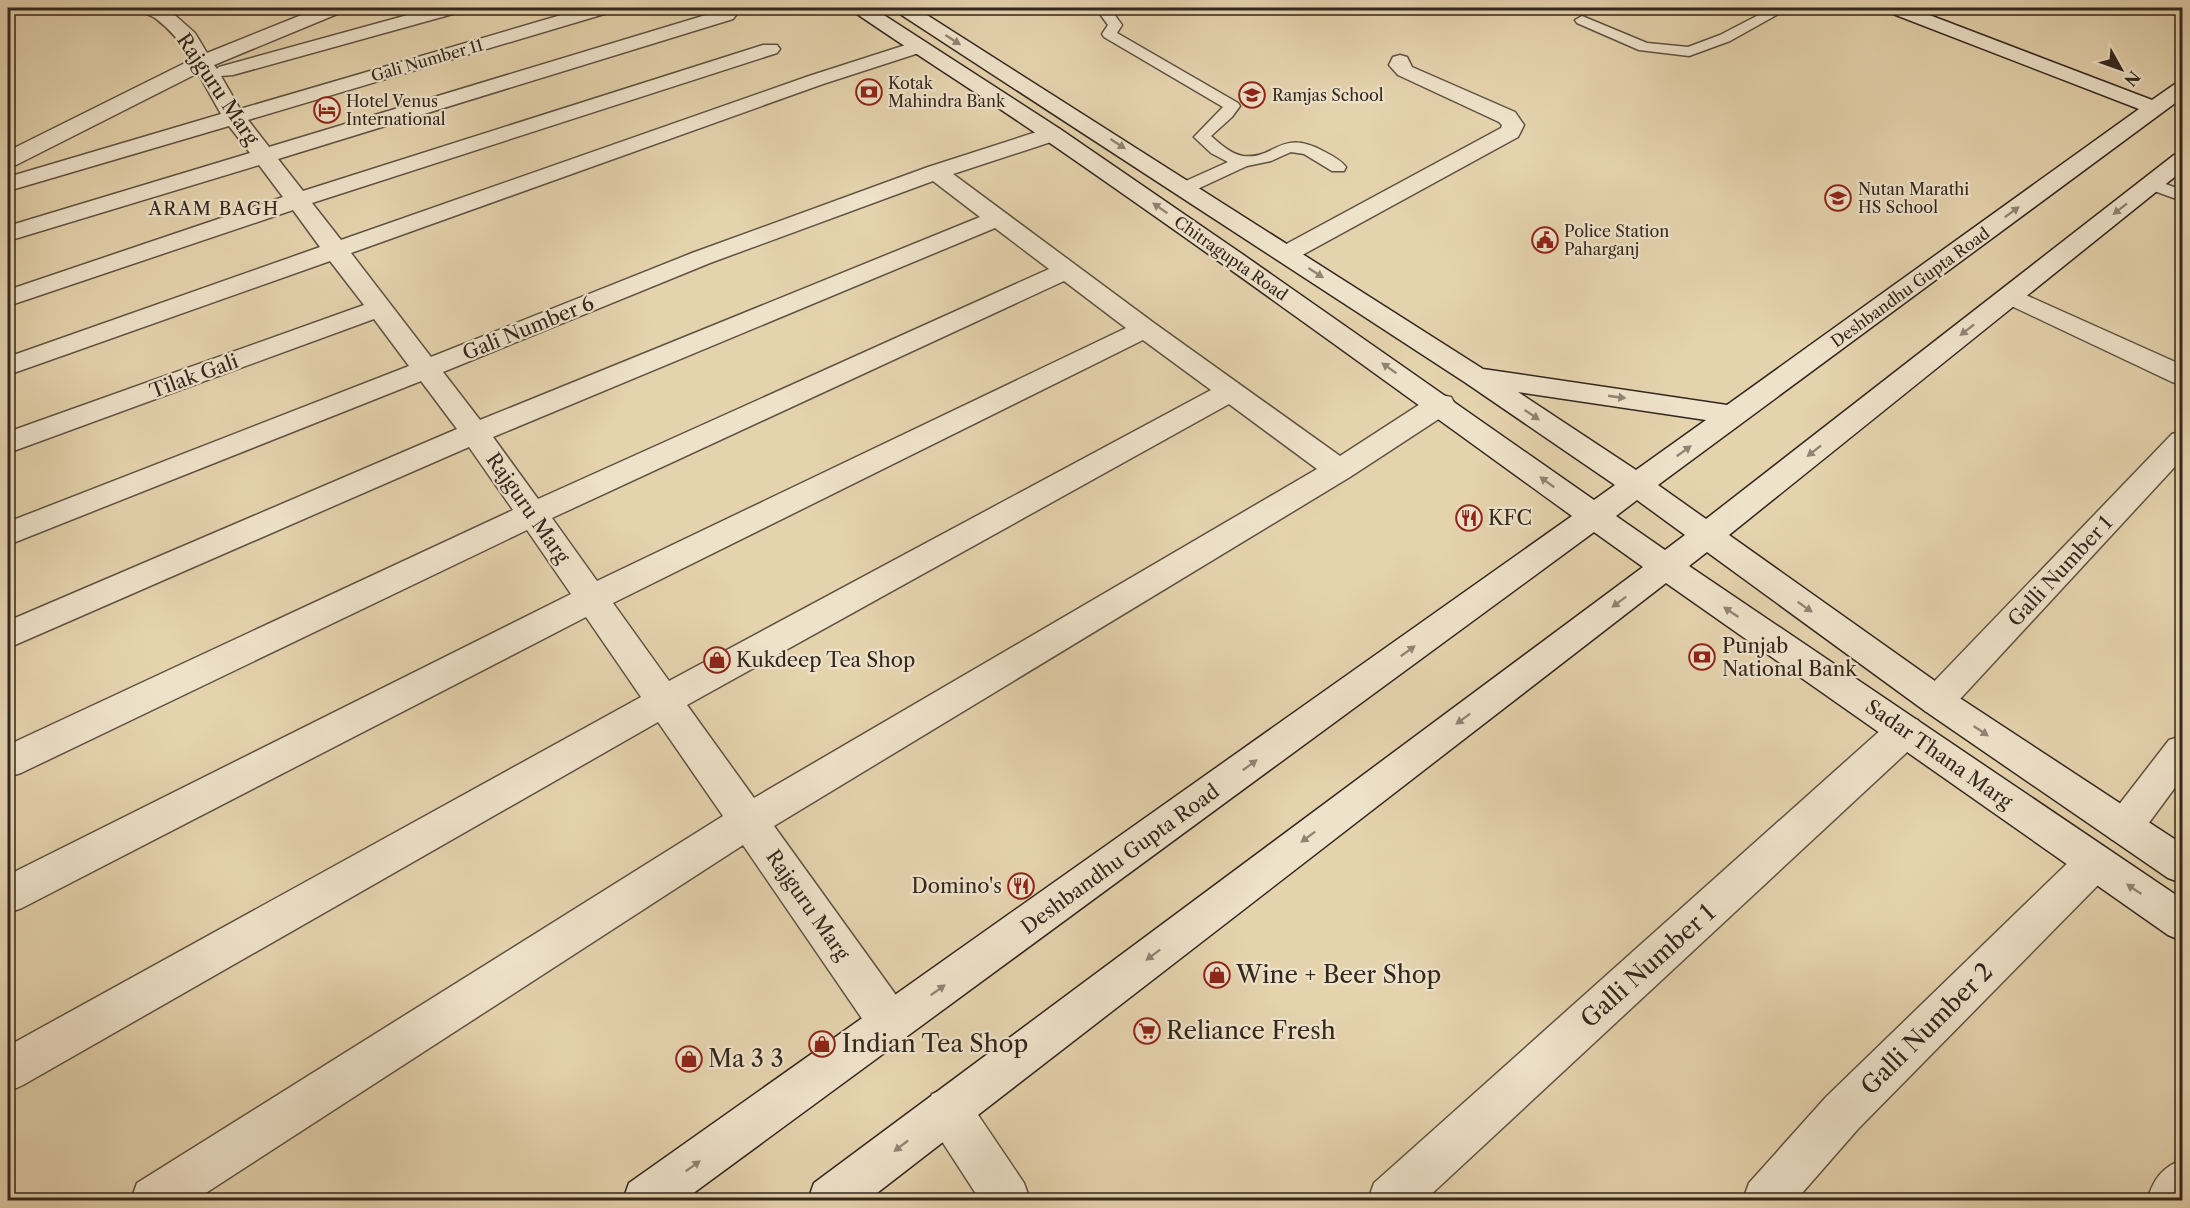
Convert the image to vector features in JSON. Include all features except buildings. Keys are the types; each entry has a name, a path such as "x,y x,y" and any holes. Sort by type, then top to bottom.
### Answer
{"street":[{"name":"Rajguru Marg","path":"149,8 161,13 189,38 234,117 475,433 891,1024"},
{"path":"8,160 335,8"},
{"path":"207,69 453,8"},
{"name":"Gali Number 11","path":"8,184 604,8"},
{"name":"Chitragupta Road","path":"861,8 1052,134 1441,404 1594,516"},
{"name":"Chitragupta Road","path":"904,8 1476,377 1637,485 1706,536"},
{"path":"1895,8 2155,108"},
{"path":"8,234 263,156 764,43 918,47"},
{"path":"8,298 764,43"},
{"path":"8,366 338,251 764,43"},
{"path":"1286,254 1510,132 1513,125 1507,117 1405,71 1399,65 1400,61"},
{"name":"Deshbandhu Gupta Road","path":"646,1200 1734,415 2182,88"},
{"name":"Gali Number 6","path":"8,534 701,258 936,172 1052,134"},
{"path":"8,139 32,148"},
{"path":"831,1200 1706,536 2182,160"},
{"path":"936,172 996,219 1339,470"},
{"path":"8,635 475,433 996,219"},
{"path":"8,762 533,514 1067,270"},
{"path":"2010,296 2182,376"},
{"name":"Tilak Gali","path":"8,443 380,308"},
{"path":"8,895 593,598 1145,329"},
{"path":"1476,377 1734,415"},
{"path":"8,1070 664,701 1232,391"},
{"path":"154,1200 748,821 1339,470 1441,404"},
{"name":"Galli Number 1","path":"1937,701 2182,441"},
{"name":"Sadar Thana Marg","path":"1594,516 2182,922"},
{"path":"1706,536 1937,701 2182,865"},
{"name":"Galli Number 1","path":"1391,1200 1905,731"},
{"path":"2124,827 2182,751"},
{"name":"Galli Number 2","path":"1766,1200 1842,1113 2094,863"},
{"path":"948,1110 1004,1200"},
{"path":"2170,1200 2182,1183"}],"lane":[{"path":"1582,20 1644,47 1689,52 1725,38 1782,8"},
{"path":"1107,14 1115,25 1109,34 1232,106 1230,112 1210,126 1202,137 1220,152 1242,162"},
{"path":"1185,188 1242,162 1265,158 1291,147 1308,150 1338,167"},
{"path":"2152,184 2182,196"}],"place":[{"name":"Kotak Mahindra Bank","path":"869,92"},
{"name":"Ramjas School","path":"1252,95"},
{"name":"Hotel Venus International","path":"327,110"},
{"name":"Nutan Marathi HS School","path":"1838,198"},
{"name":"Police Station Paharganj","path":"1545,240"},
{"name":"KFC","path":"1469,518"},
{"name":"Punjab National Bank","path":"1702,657"},
{"name":"Kukdeep Tea Shop","path":"717,660"},
{"name":"Domino's","path":"1021,886"},
{"name":"Wine + Beer Shop","path":"1217,975"},
{"name":"Reliance Fresh","path":"1147,1031"},
{"name":"Indian Tea Shop","path":"822,1044"},
{"name":"Ma 3 3","path":"689,1059"}],"district":[{"name":"ARAM BAGH","path":"214,209"}]}
